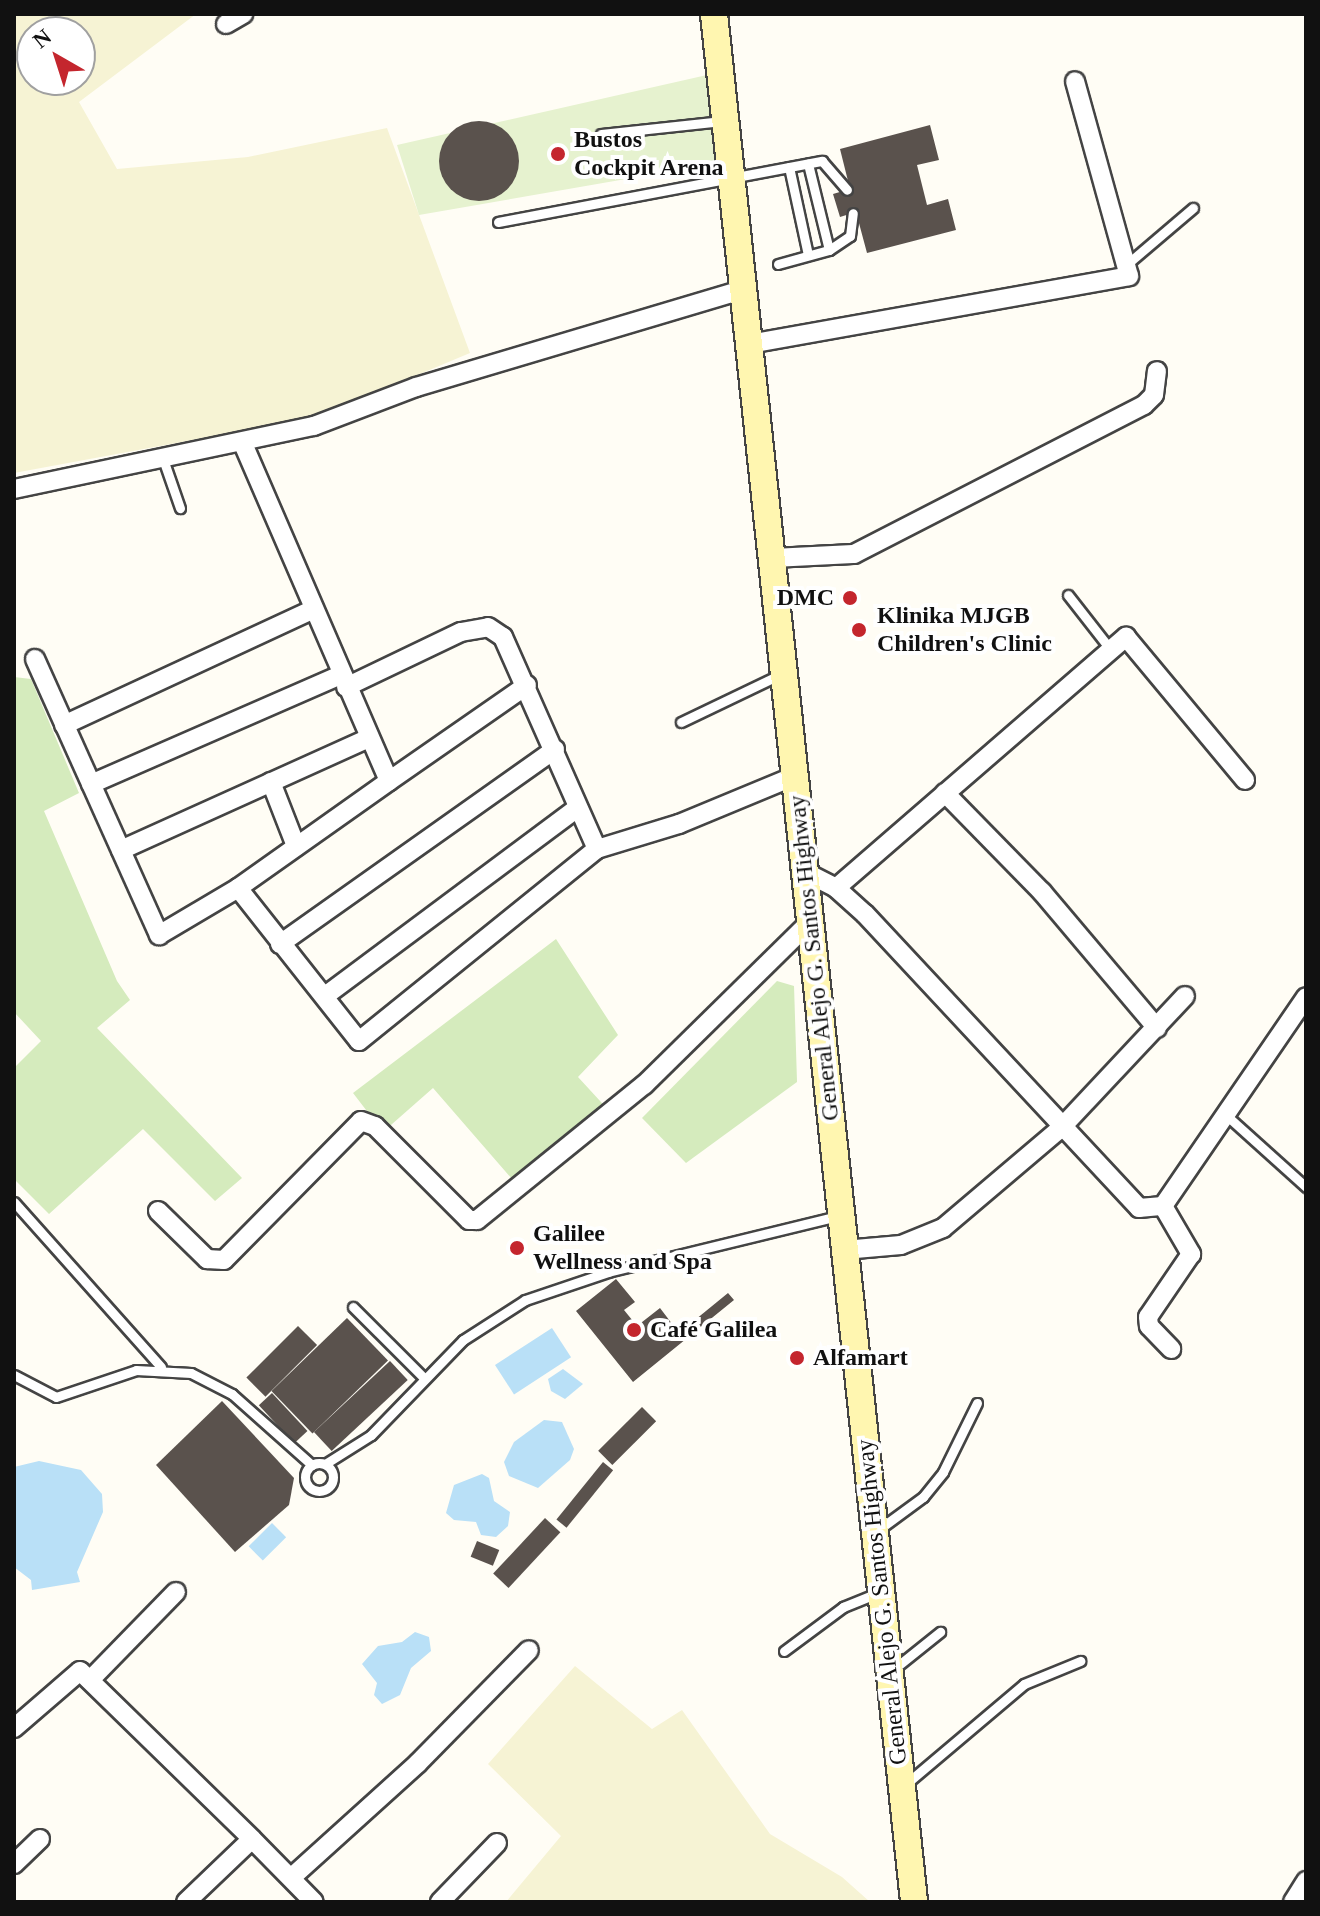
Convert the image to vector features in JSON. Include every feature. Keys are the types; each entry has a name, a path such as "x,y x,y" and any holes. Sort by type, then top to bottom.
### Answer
{"main road":[{"name":"General Alejo G. Santos Highway","path":"714,14 914,1902"}],"street":[{"path":"226,24 243,14"},
{"path":"749,344 1129,276 1075,81"},
{"path":"14,489 314,426 416,387 742,290"},
{"path":"772,558 854,554 1144,405 1154,395 1157,371"},
{"path":"242,442 367,739 389,781"},
{"path":"64,725 312,610"},
{"path":"91,784 461,632 488,627 503,637 527,685 597,849"},
{"path":"836,888 1126,637 1245,780"},
{"path":"35,659 159,935 238,888 527,685"},
{"path":"121,850 367,739"},
{"path":"280,944 555,749"},
{"path":"238,888 359,1041 597,849 679,824 795,776"},
{"path":"271,782 296,846"},
{"path":"945,793 1042,892 1157,1028"},
{"path":"325,996 577,808"},
{"path":"807,873 836,888 959,1009 1061,1128 1139,1208 1163,1206"},
{"path":"158,1211 207,1259 224,1260 361,1121 375,1126 469,1220 477,1220 644,1085 810,922"},
{"path":"844,1250 901,1245 943,1228 1061,1128 1185,996"},
{"path":"1163,1206 1226,1115 1300,1022 1306,997"},
{"path":"1163,1206 1191,1254 1148,1317 1149,1326 1171,1349"},
{"path":"90,1680 176,1592"},
{"path":"292,1877 418,1763 529,1650"},
{"path":"14,1728 76,1672 90,1680 314,1902"},
{"path":"14,1864 40,1839"},
{"path":"186,1902 252,1839"},
{"path":"440,1902 497,1843"},
{"path":"1293,1902 1306,1881"}],"lane":[{"path":"601,134 726,120"},
{"path":"498,222 822,161 847,190"},
{"path":"808,164 829,250"},
{"path":"789,167 808,255"},
{"path":"1126,265 1193,208"},
{"path":"778,264 829,250 850,236 853,213"},
{"path":"163,459 180,508"},
{"path":"1068,595 1111,650"},
{"path":"681,722 784,673"},
{"path":"1226,1115 1306,1187"},
{"path":"14,1202 161,1367"},
{"path":"14,1375 56,1397 105,1378 161,1367 219,1385 312,1465 325,1464 371,1435 424,1378 491,1318 525,1300 619,1269 841,1215"},
{"path":"353,1307 424,1378"},
{"path":"875,1532 930,1489 977,1403"},
{"path":"312,1465 306,1480 318,1491 333,1481 325,1464"},
{"path":"784,1651 843,1607 881,1592"},
{"path":"889,1673 940,1632"},
{"path":"901,1788 1024,1684 1080,1661"}],"shaded area":[{"path":"14,14 196,14 96,89 96,16 16,16 16,96 87,96 79,102 117,169 248,157 387,128 470,353 317,417 14,473"},
{"path":"575,1666 652,1729 682,1710 770,1834 842,1877 870,1902 506,1902 561,1836 488,1764"}],"green space":[{"name":"Bustos Cockpit Arena","path":"707,75 718,163 419,215 397,145"},
{"path":"14,677 31,679 79,793 44,811 117,981 130,1000 97,1028 242,1178 215,1201 143,1129 49,1214 14,1179 14,1068 41,1041 14,1012"},
{"path":"556,939 618,1035 578,1077 612,1114 519,1187 433,1088 383,1132 353,1093"},
{"path":"777,981 794,986 797,1082 686,1163 642,1118"}],"water":[{"path":"552,1328 571,1357 514,1394 495,1365"},
{"path":"563,1369 583,1384 565,1399 551,1391 548,1379"},
{"path":"544,1420 562,1422 574,1449 570,1460 538,1488 509,1476 504,1462 514,1442"},
{"path":"39,1461 81,1470 102,1494 103,1512 77,1572 80,1582 32,1590 31,1580 14,1567 14,1467"},
{"path":"482,1474 489,1478 494,1501 510,1512 508,1526 496,1537 481,1535 476,1522 454,1520 446,1513 454,1485"},
{"path":"272,1523 286,1537 263,1560 249,1546"},
{"path":"415,1632 429,1637 431,1651 411,1668 400,1695 382,1704 374,1695 377,1683 362,1664 378,1646 402,1642"}],"building":[{"name":"Bustos Cockpit Arena","path":"479,121 494,124 507,133 516,146 519,161 516,176 507,189 494,198 479,201 464,198 451,189 442,176 439,161 442,146 451,133 464,124"},
{"path":"930,125 939,160 917,165 927,205 948,199 956,230 867,253 856,212 840,217 833,194 850,189 840,149"},
{"name":"Café Galilea","path":"616,1279 635,1302 624,1310 637,1326 660,1308 679,1333 728,1293 734,1300 633,1382 576,1311"},
{"path":"347,1318 388,1360 312,1433 271,1391"},
{"path":"298,1326 317,1345 265,1397 246,1378"},
{"path":"390,1361 408,1380 332,1451 314,1432"},
{"path":"272,1393 307,1431 294,1443 259,1405"},
{"path":"222,1401 294,1478 289,1505 235,1552 156,1465"},
{"path":"642,1407 656,1421 612,1465 598,1451"},
{"path":"603,1462 613,1470 567,1528 556,1520"},
{"path":"545,1518 560,1532 509,1588 493,1574"},
{"path":"477,1541 499,1550 493,1566 471,1557"}],"place":[{"name":"Bustos Cockpit Arena","path":"558,154"},
{"name":"DMC","path":"850,598"},
{"name":"Klinika MJGB Children's Clinic","path":"859,630"},
{"name":"Galilee Wellness and Spa","path":"517,1248"},
{"name":"Café Galilea","path":"634,1330"},
{"name":"Alfamart","path":"797,1358"}]}
